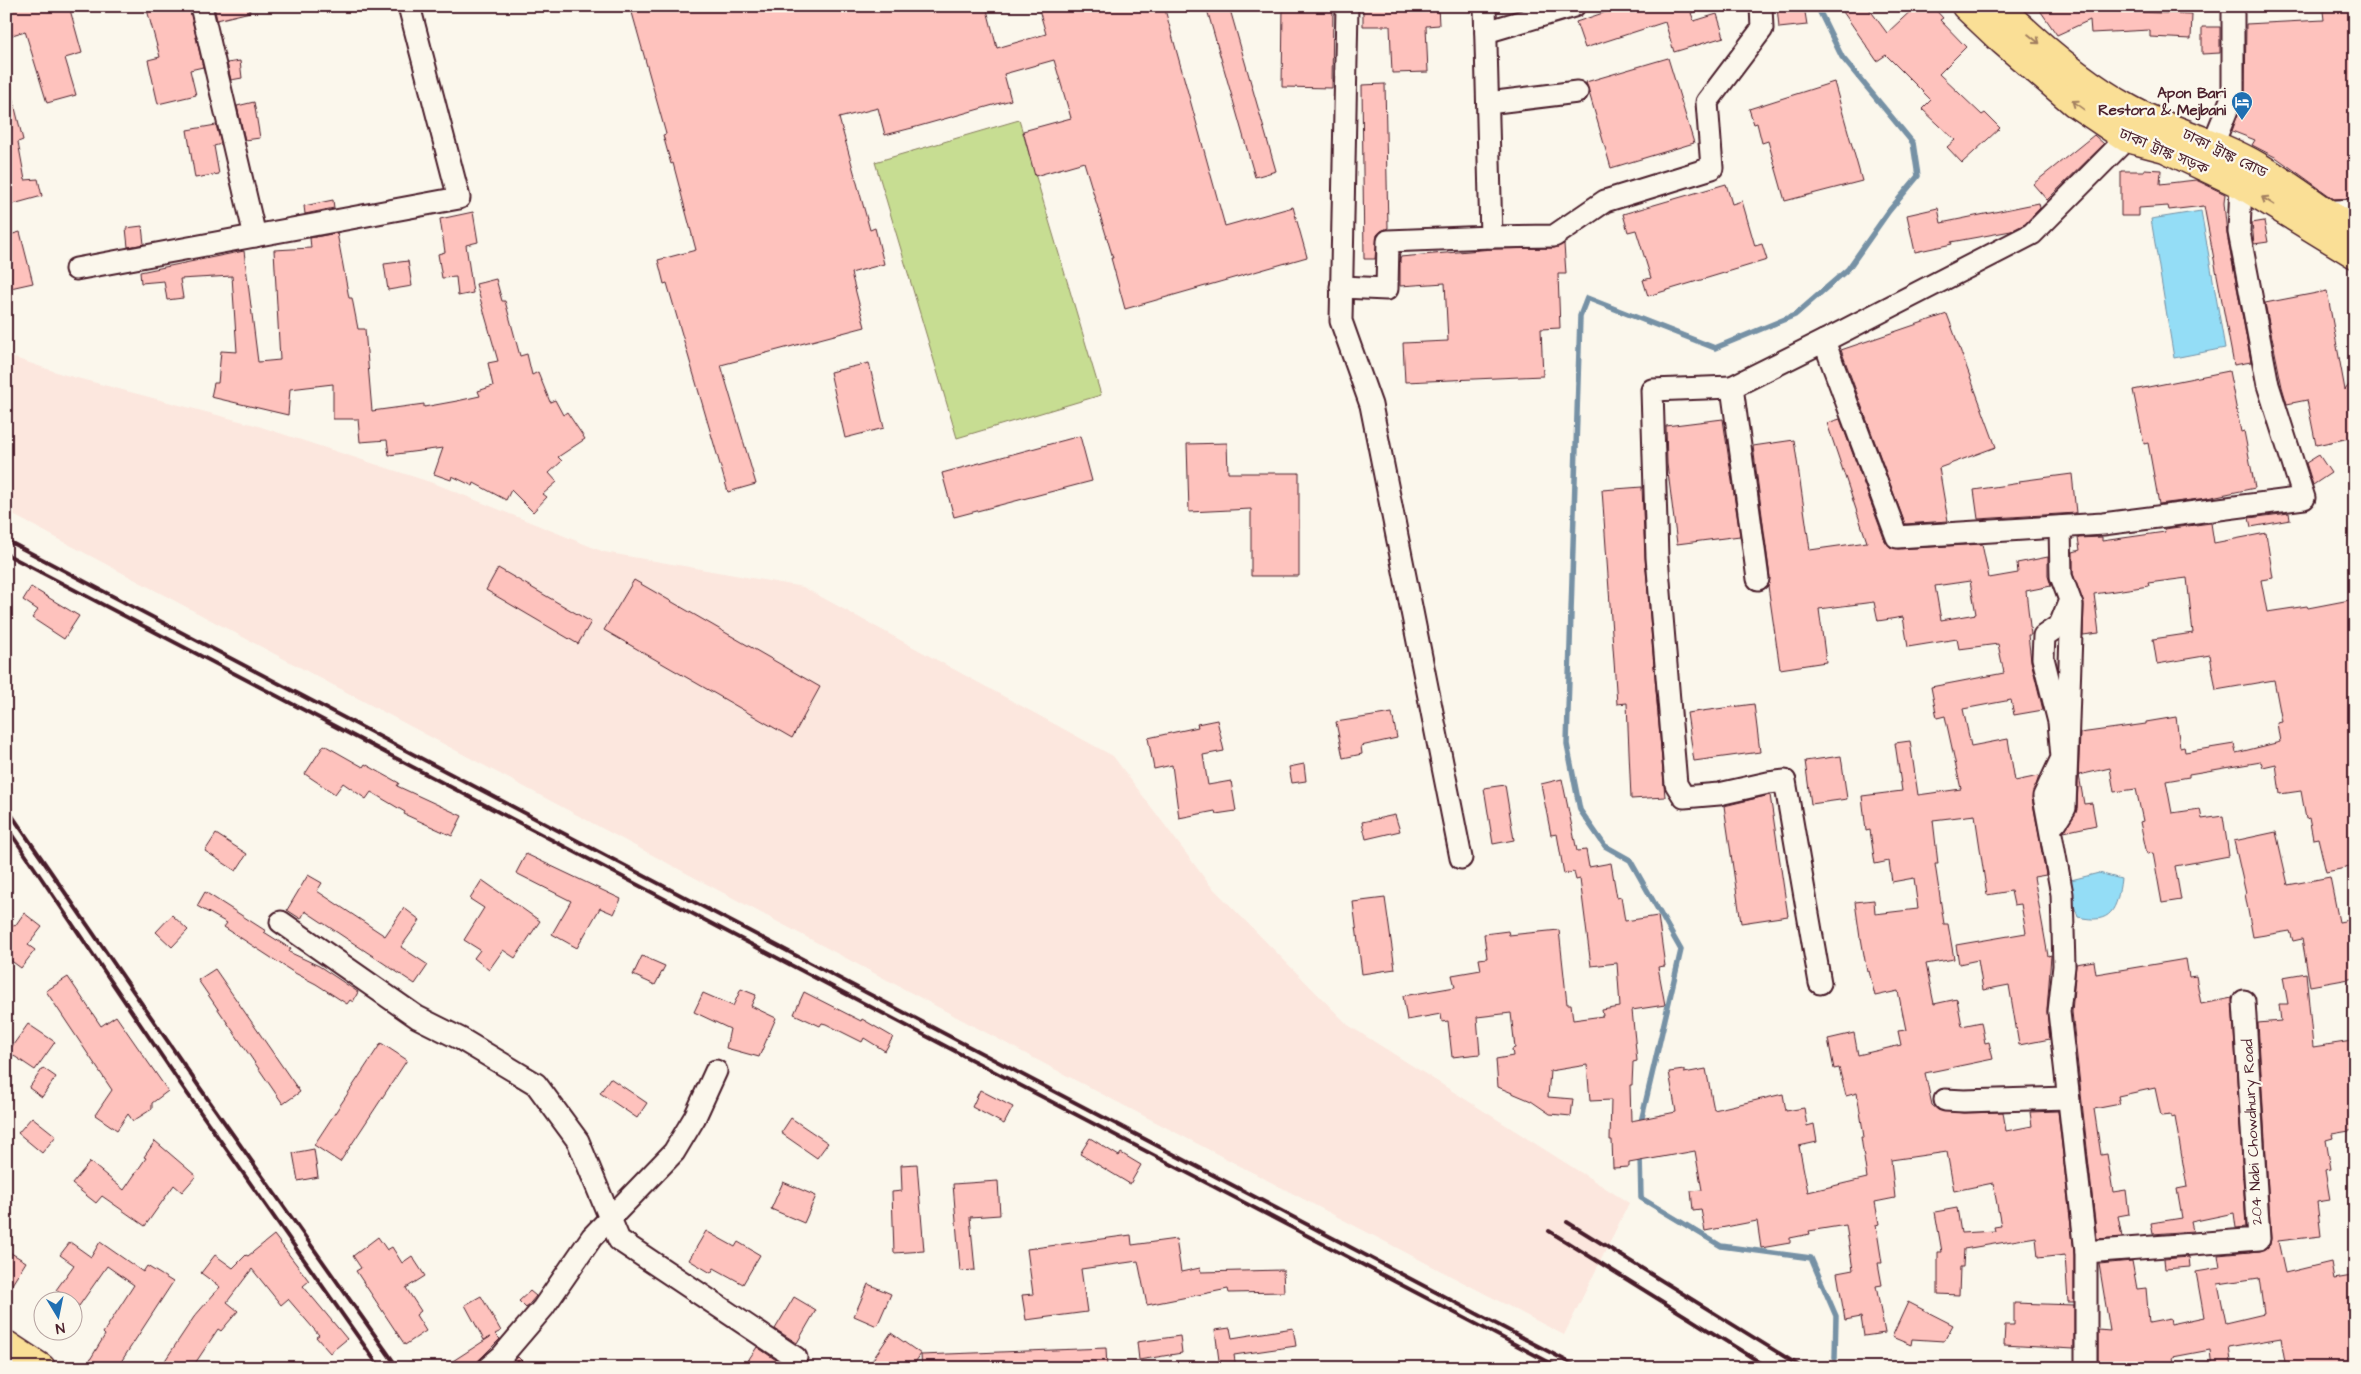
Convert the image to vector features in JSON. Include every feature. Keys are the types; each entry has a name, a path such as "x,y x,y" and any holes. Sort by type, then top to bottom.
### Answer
{"main road":[{"name":"ঢাকা ট্রাঙ্ক সড়ক","path":"1966,6 2003,42 2075,103 2127,138 2165,148 2312,217 2355,254"},
{"name":"ঢাকা ট্রাঙ্ক রোড","path":"1998,6 2018,26 2093,87 2130,110 2213,144 2258,166 2312,217 2355,232"},
{"path":"6,1345 41,1368"}],"street":[{"path":"201,6 255,236"},
{"path":"76,269 459,198 409,6"},
{"path":"1347,6 1340,321 1371,405 1461,858"},
{"path":"1486,6 1491,237"},
{"path":"1486,32 1574,6"},
{"path":"1341,287 1386,289 1388,241 1554,236 1604,201 1712,168 1707,102 1762,29 1761,6"},
{"path":"2213,144 2233,95 2233,6"},
{"path":"1488,103 1577,92"},
{"path":"1820,983 1786,781 1719,794 1684,796 1676,784 1656,557 1652,390 1732,388 2032,234 2127,138"},
{"path":"1824,341 1897,537 2067,526 2304,498 2268,385 2239,232 2241,184"},
{"path":"2312,217 2355,210"},
{"path":"1732,388 1758,578"},
{"path":"2056,822 2065,808 2068,760 2067,526"},
{"path":"2067,526 2061,576 2070,600 2060,625 2044,636 2043,658 2059,722 2062,758 2044,796 2062,894 2064,966 2059,1012 2067,1098 2086,1252 2086,1368"},
{"path":"281,922 417,1017 461,1039 536,1084 578,1141 619,1240 796,1358 790,1368"},
{"name":"204 Nabi Chowdhury Road","path":"2086,1252 2259,1240 2244,1001"},
{"path":"488,1368 502,1356 543,1308 592,1237 674,1152 695,1117 716,1071"},
{"path":"1945,1100 2067,1098"}],"shaded area":[{"path":"6,355 62,374 255,425 436,484 604,552 803,587 1113,756 1209,884 1348,1025 1629,1203 1564,1335 1075,1080 6,511"}],"green space":[{"path":"1019,120 1101,395 957,438 875,162"}],"water":[{"path":"2201,211 2225,348 2174,358 2151,219"},
{"path":"2099,873 2121,879 2115,906 2111,912 2098,919 2078,917 2072,900 2071,880"}],"building":[{"path":"6,6 69,6 82,53 65,58 76,95 47,103 25,31 6,37"},
{"path":"146,6 189,6 203,67 190,70 196,95 158,104 148,60 160,57"},
{"path":"214,6 249,6 250,12 217,20"},
{"path":"641,6 986,6 997,48 1046,34 1038,6 1164,6 1225,226 1293,207 1307,257 1125,309 1111,258 1113,258 1084,162 1035,176 1023,131 1071,118 1054,60 1004,74 1011,100 916,127 885,135 878,108 839,118 870,230 875,228 884,264 851,273 865,327 721,365 756,484 728,492 667,283 664,284 658,260 696,250 673,163 671,164 663,135 666,134 631,9"},
{"path":"1206,6 1229,6 1276,171 1255,177"},
{"path":"1283,6 1333,6 1332,88 1282,87"},
{"path":"1363,6 1438,6 1439,25 1426,26 1428,72 1392,73 1390,26 1363,26"},
{"path":"1624,6 1703,6 1703,9 1691,13 1694,21 1717,14 1724,37 1674,52 1665,22 1585,48 1576,22"},
{"path":"1777,6 1804,6 1807,25 1779,28"},
{"path":"1839,6 1867,6 1887,33 1916,6 1932,6 1943,18 1940,20 1966,47 1939,74 1982,115 1985,113 2000,128 1962,163 1947,147 1955,140 1922,109 1931,100 1886,55 1877,61"},
{"path":"2037,6 2077,6 2078,11 2133,8 2133,12 2192,14 2191,39 2150,37 2150,30 2091,33 2090,20 2057,35"},
{"path":"2355,7 2355,198 2334,199 2277,158 2252,145 2255,140 2232,131 2245,95 2246,24 2324,20 2323,11"},
{"path":"2202,27 2220,27 2220,53 2202,54"},
{"path":"1668,58 1694,143 1611,168 1586,82"},
{"path":"240,61 242,78 231,80 227,63"},
{"path":"1834,82 1862,181 1785,201 1768,141 1762,143 1757,123 1754,124 1749,109"},
{"path":"1385,84 1388,228 1377,235 1375,259 1364,259 1362,85"},
{"path":"6,96 12,96 23,140 18,142 25,180 38,179 42,196 6,206"},
{"path":"254,102 260,138 245,140 237,106"},
{"path":"216,125 221,144 214,146 219,174 195,178 187,130"},
{"path":"2094,135 2104,144 2047,200 2033,184"},
{"path":"2144,169 2161,170 2160,184 2196,180 2225,194 2227,234 2251,362 2234,365 2204,206 2169,210 2168,206 2139,208 2139,216 2121,216 2121,171 2144,171"},
{"path":"1726,184 1732,204 1742,201 1755,246 1762,244 1767,260 1648,296 1643,280 1651,278 1636,230 1628,232 1623,214"},
{"path":"333,200 334,208 305,214 304,206"},
{"path":"2039,203 2040,208 2025,224 2011,231 1951,242 1952,244 1915,252 1907,215 1938,208 1941,223"},
{"path":"473,212 478,242 466,245 473,293 458,296 456,277 442,278 438,254 445,252 440,219"},
{"path":"2264,221 2268,242 2254,244 2252,223"},
{"path":"142,226 144,244 128,247 126,228"},
{"path":"20,232 33,283 6,289 6,236"},
{"path":"337,233 349,298 352,298 358,329 365,329 372,411 424,404 424,407 457,401 480,396 478,391 493,386 488,363 498,361 476,284 496,279 502,301 505,301 520,356 527,354 532,375 538,372 550,402 555,400 563,415 567,412 585,439 558,457 562,461 549,473 557,482 543,494 547,497 533,512 511,490 506,500 474,483 473,486 452,476 451,480 434,474 443,448 389,455 387,440 360,442 358,419 333,419 333,384 290,389 288,415 211,397 214,383 218,383 221,351 237,352 232,276 180,279 183,298 167,300 164,281 141,283 140,272 244,251 258,362 280,360 274,250 311,248 310,238"},
{"path":"1564,244 1566,274 1558,274 1560,328 1541,329 1543,376 1405,382 1403,343 1448,341 1445,283 1400,286 1400,257 1492,249 1554,248"},
{"path":"408,261 412,286 388,290 384,264"},
{"path":"2327,291 2345,390 2355,377 2355,437 2316,445 2307,400 2287,404 2265,303"},
{"path":"1947,314 1996,447 1939,468 1948,521 1905,524 1841,350"},
{"path":"869,363 884,428 845,438 830,372"},
{"path":"2229,371 2241,432 2244,431 2255,488 2207,498 2159,504 2148,443 2144,444 2133,390"},
{"path":"1723,419 1740,536 1677,544 1667,464 1666,426"},
{"path":"1840,419 1885,541 1890,547 1898,549 1982,544 1989,578 2018,573 2017,563 2048,557 2048,576 2051,586 2026,591 2031,635 2028,635 2031,661 2043,710 2014,715 2011,700 1963,709 1971,746 2008,739 2015,781 2039,776 2032,798 2046,875 2034,877 2048,956 2051,955 2047,1011 2050,1039 2019,1045 2009,985 1983,990 1978,960 1959,964 1956,945 2026,933 2021,904 2014,905 2011,891 1987,895 1975,815 1933,820 1938,864 1935,864 1944,924 1948,924 1954,959 1926,964 1934,1004 1957,999 1962,1026 1981,1022 1985,1043 1989,1042 1993,1059 1925,1073 1932,1105 1938,1110 1963,1113 2003,1112 2006,1131 2032,1126 2030,1112 2058,1111 2074,1253 2074,1302 2068,1302 2065,1255 2038,1258 2036,1237 1964,1249 1963,1267 1960,1267 1959,1295 1938,1294 1938,1252 1942,1252 1935,1212 1957,1208 1961,1233 1995,1231 1994,1227 2001,1226 1993,1183 1954,1191 1947,1152 1891,1160 1895,1198 1875,1202 1879,1224 1876,1225 1882,1263 1878,1263 1882,1285 1876,1286 1885,1333 1864,1336 1861,1317 1845,1320 1837,1273 1853,1270 1846,1225 1809,1231 1810,1234 1790,1238 1790,1243 1761,1248 1757,1221 1705,1231 1701,1209 1693,1210 1691,1191 1702,1190 1695,1151 1629,1163 1629,1167 1613,1168 1612,1140 1610,1140 1611,1100 1590,1101 1587,1065 1550,1071 1548,1097 1573,1099 1571,1116 1550,1114 1531,1101 1498,1087 1496,1059 1513,1056 1512,1049 1515,1048 1511,1013 1477,1017 1480,1054 1452,1057 1448,1021 1442,1022 1441,1014 1407,1020 1403,996 1455,987 1452,975 1481,970 1479,959 1487,958 1484,934 1508,931 1509,935 1559,930 1567,1004 1571,1004 1573,1020 1603,1016 1602,1010 1620,1007 1617,963 1591,966 1580,879 1576,880 1574,872 1564,874 1557,834 1551,835 1541,784 1562,779 1577,851 1586,850 1589,867 1611,863 1617,898 1621,897 1625,921 1658,916 1665,966 1658,967 1665,1005 1632,1010 1637,1061 1633,1062 1632,1085 1630,1085 1631,1121 1676,1112 1669,1072 1684,1070 1684,1073 1706,1069 1714,1110 1783,1094 1786,1111 1804,1108 1807,1126 1814,1124 1817,1142 1799,1146 1808,1192 1867,1178 1861,1137 1864,1137 1857,1093 1846,1096 1839,1068 1834,1069 1828,1039 1854,1033 1858,1055 1901,1045 1898,1031 1906,1030 1898,991 1875,996 1869,971 1867,972 1855,902 1874,900 1875,914 1918,909 1914,878 1892,882 1889,861 1875,864 1870,830 1866,831 1862,796 1902,791 1895,743 1910,741 1918,795 1961,789 1945,716 1937,718 1931,687 2004,673 1998,644 1959,649 1957,639 1908,647 1903,617 1878,621 1874,602 1819,609 1826,662 1780,669 1768,586 1770,577 1753,446 1794,440 1810,550 1867,542 1827,423","holes":["1970,581 1976,614 1941,620 1935,586"]},
{"path":"1080,436 1092,481 954,517 942,473"},
{"path":"1227,443 1228,473 1299,473 1299,576 1251,576 1251,509 1189,512 1187,444"},
{"path":"2319,455 2331,473 2313,485 2306,463"},
{"path":"2072,474 2076,513 1978,519 1974,490 2020,483 2019,481"},
{"path":"1642,487 1645,558 1665,797 1631,799 1627,703 1617,704 1602,490"},
{"path":"2289,513 2290,520 2251,527 2249,518"},
{"path":"2211,523 2214,543 2266,533 2273,578 2261,580 2267,612 2307,606 2308,608 2355,599 2355,866 2326,872 2318,838 2313,839 2309,818 2306,819 2301,791 2280,794 2276,764 2263,767 2261,762 2189,774 2189,777 2166,781 2172,813 2200,809 2202,819 2223,816 2229,856 2175,866 2181,900 2162,903 2153,853 2147,854 2140,822 2143,821 2136,789 2114,792 2110,768 2079,775 2084,804 2092,803 2096,825 2064,832 2077,809 2080,733 2146,724 2146,722 2176,717 2180,747 2184,746 2185,752 2234,744 2236,753 2280,742 2277,723 2282,722 2274,680 2216,690 2210,655 2157,664 2153,639 2193,633 2187,578 2148,583 2149,586 2094,594 2099,633 2083,635 2084,605 2073,574 2073,552 2080,550 2078,538 2102,537 2102,541 2165,532 2164,529"},
{"path":"498,568 591,622 578,644 486,590"},
{"path":"634,580 820,687 792,738 604,630"},
{"path":"31,587 79,616 64,639 32,618 38,610 23,600"},
{"path":"1754,704 1760,752 1694,761 1687,713"},
{"path":"1392,713 1397,738 1361,746 1362,754 1343,758 1336,722"},
{"path":"1217,720 1224,751 1203,755 1208,785 1231,781 1236,811 1216,814 1215,811 1179,818 1172,765 1154,769 1148,738 1198,727 1197,724"},
{"path":"324,745 363,767 365,764 399,783 397,786 462,816 452,836 404,814 405,812 371,792 366,799 343,783 335,794 305,774"},
{"path":"1841,756 1847,799 1811,804 1805,761"},
{"path":"1304,764 1306,781 1292,783 1289,767"},
{"path":"1505,785 1514,840 1493,844 1484,788"},
{"path":"1770,795 1788,916 1741,923 1724,806"},
{"path":"1395,815 1400,831 1366,839 1362,822"},
{"path":"2276,832 2288,885 2330,877 2339,922 2355,919 2355,978 2310,986 2302,939 2293,941 2290,931 2253,937 2234,841"},
{"path":"216,834 247,854 236,871 205,851"},
{"path":"526,854 621,899 614,914 600,908 577,948 552,934 571,901 516,873"},
{"path":"308,875 322,883 317,891 385,936 404,908 420,920 401,947 428,965 415,984 305,911 301,919 287,910"},
{"path":"482,880 540,921 515,958 503,950 489,970 474,958 480,950 464,940 484,908 470,899"},
{"path":"205,892 266,931 264,932 291,949 289,952 319,966 358,992 353,1002 350,1000 347,1004 293,972 224,927 227,923 197,906"},
{"path":"1385,898 1395,969 1362,974 1353,902"},
{"path":"24,913 42,927 28,945 35,950 21,968 6,957 6,919 15,926"},
{"path":"172,915 188,930 172,947 156,932"},
{"path":"642,956 665,966 655,985 633,975"},
{"path":"2186,959 2189,977 2196,976 2201,1004 2232,998 2246,1227 2236,1228 2234,1213 2191,1222 2193,1231 2153,1234 2151,1223 2182,1218 2177,1189 2187,1187 2175,1117 2171,1118 2171,1115 2161,1116 2155,1088 2118,1096 2120,1104 2094,1109 2101,1155 2107,1154 2113,1192 2126,1190 2129,1214 2118,1216 2122,1237 2097,1239 2072,1012 2076,964 2094,961 2096,974"},
{"path":"215,969 300,1092 283,1104 198,980"},
{"path":"2306,973 2313,1047 2352,1041 2355,1060 2355,1130 2332,1134 2333,1138 2326,1140 2331,1169 2325,1170 2330,1200 2317,1202 2321,1236 2278,1241 2285,1273 2331,1262 2334,1279 2352,1276 2355,1289 2355,1366 2346,1368 2286,1368 2281,1338 2229,1347 2232,1368 2212,1368 2210,1350 2173,1357 2174,1363 2156,1366 2157,1368 2098,1368 2098,1330 2110,1331 2099,1264 2132,1261 2137,1289 2146,1288 2149,1323 2170,1319 2171,1324 2204,1317 2196,1272 2220,1268 2218,1255 2260,1251 2270,1245 2258,1023 2281,1021 2279,1004 2288,1004 2283,977","holes":["2259,1278 2264,1314 2226,1323 2218,1284"]},
{"path":"68,977 101,1026 116,1016 168,1091 152,1103 152,1109 133,1121 128,1114 117,1130 95,1115 112,1090 46,991"},
{"path":"741,989 756,995 751,1006 776,1018 759,1057 726,1048 730,1029 694,1012 703,993 733,1006"},
{"path":"804,992 861,1021 862,1019 893,1037 885,1051 864,1038 862,1042 826,1024 822,1023 820,1026 794,1014"},
{"path":"28,1024 55,1042 35,1070 8,1052"},
{"path":"381,1043 407,1060 340,1162 314,1145"},
{"path":"43,1068 56,1077 42,1097 29,1088"},
{"path":"610,1078 647,1103 637,1118 600,1093"},
{"path":"980,1090 1013,1107 1004,1124 972,1107"},
{"path":"32,1117 56,1136 42,1153 18,1133"},
{"path":"791,1118 828,1143 817,1158 781,1133"},
{"path":"1090,1138 1119,1156 1121,1153 1141,1165 1130,1184 1080,1154"},
{"path":"155,1141 196,1176 182,1192 174,1185 145,1226 102,1196 96,1203 72,1184 90,1162 124,1190"},
{"path":"314,1149 318,1177 298,1181 293,1153"},
{"path":"917,1164 924,1251 894,1253 892,1192 902,1191 901,1165"},
{"path":"998,1181 1000,1215 970,1217 975,1270 960,1271 953,1184"},
{"path":"783,1182 816,1196 804,1223 771,1209"},
{"path":"706,1231 735,1247 738,1242 760,1255 743,1284 714,1268 711,1273 689,1260"},
{"path":"274,1235 309,1281 303,1286 347,1339 330,1353 316,1337 319,1335 288,1299 281,1305 252,1269 227,1302 238,1311 221,1331 218,1329 192,1368 160,1368 194,1317 220,1287 201,1273 215,1255 233,1268 246,1255 248,1256"},
{"path":"1131,1235 1132,1245 1176,1239 1181,1272 1200,1268 1201,1272 1283,1270 1284,1292 1229,1293 1228,1289 1147,1305 1138,1261 1081,1269 1087,1312 1026,1320 1022,1295 1033,1294 1027,1249"},
{"path":"378,1237 387,1250 392,1247 402,1263 412,1256 425,1276 406,1288 421,1311 416,1315 426,1331 405,1345 356,1271 361,1268 353,1256"},
{"path":"70,1242 91,1257 100,1242 143,1272 147,1266 173,1282 117,1368 85,1368 105,1335 103,1333 134,1285 107,1266 82,1302 82,1292 59,1292 56,1290 74,1265 60,1255"},
{"path":"6,1250 26,1262 6,1294"},
{"path":"2189,1257 2190,1267 2165,1269 2164,1259"},
{"path":"868,1284 891,1294 877,1326 854,1316"},
{"path":"530,1291 536,1296 526,1308 519,1301"},
{"path":"481,1296 501,1331 495,1334 500,1339 480,1359 476,1368 442,1368 490,1337 484,1340 465,1305"},
{"path":"794,1297 816,1310 797,1343 775,1329"},
{"path":"1908,1302 1953,1325 1944,1341 1912,1339 1911,1345 1892,1337"},
{"path":"2014,1303 2074,1305 2074,1349 2004,1345 2005,1325 2014,1325"},
{"path":"1230,1328 1232,1338 1293,1328 1296,1346 1234,1355 1236,1368 1220,1368 1215,1330"},
{"path":"891,1333 921,1354 911,1368 867,1368"},
{"path":"1180,1336 1182,1353 1139,1360 1137,1342"},
{"path":"757,1347 779,1362 778,1368 743,1368"},
{"path":"1106,1348 1107,1368 922,1368 921,1355"},
{"path":"518,1357 529,1368 508,1368"}],"waterway":[{"path":"1640,1126 1681,950 1630,860 1605,846 1580,810 1567,744 1580,316 1587,298 1715,348 1795,315 1848,269 1889,211 1918,176 1913,143 1842,57 1817,6"},
{"path":"1640,1155 1641,1198 1721,1246 1811,1258 1836,1316 1835,1358"}],"railway":[{"path":"6,540 1580,1368"},
{"path":"6,554 1560,1368"},
{"path":"6,807 200,1088 398,1368"},
{"path":"6,826 182,1086 380,1368"},
{"path":"1567,1222 1803,1368"},
{"path":"1549,1231 1769,1368"}],"place":[{"name":"Apon Bari Restora & Mejbani","path":"2242,121"}]}
